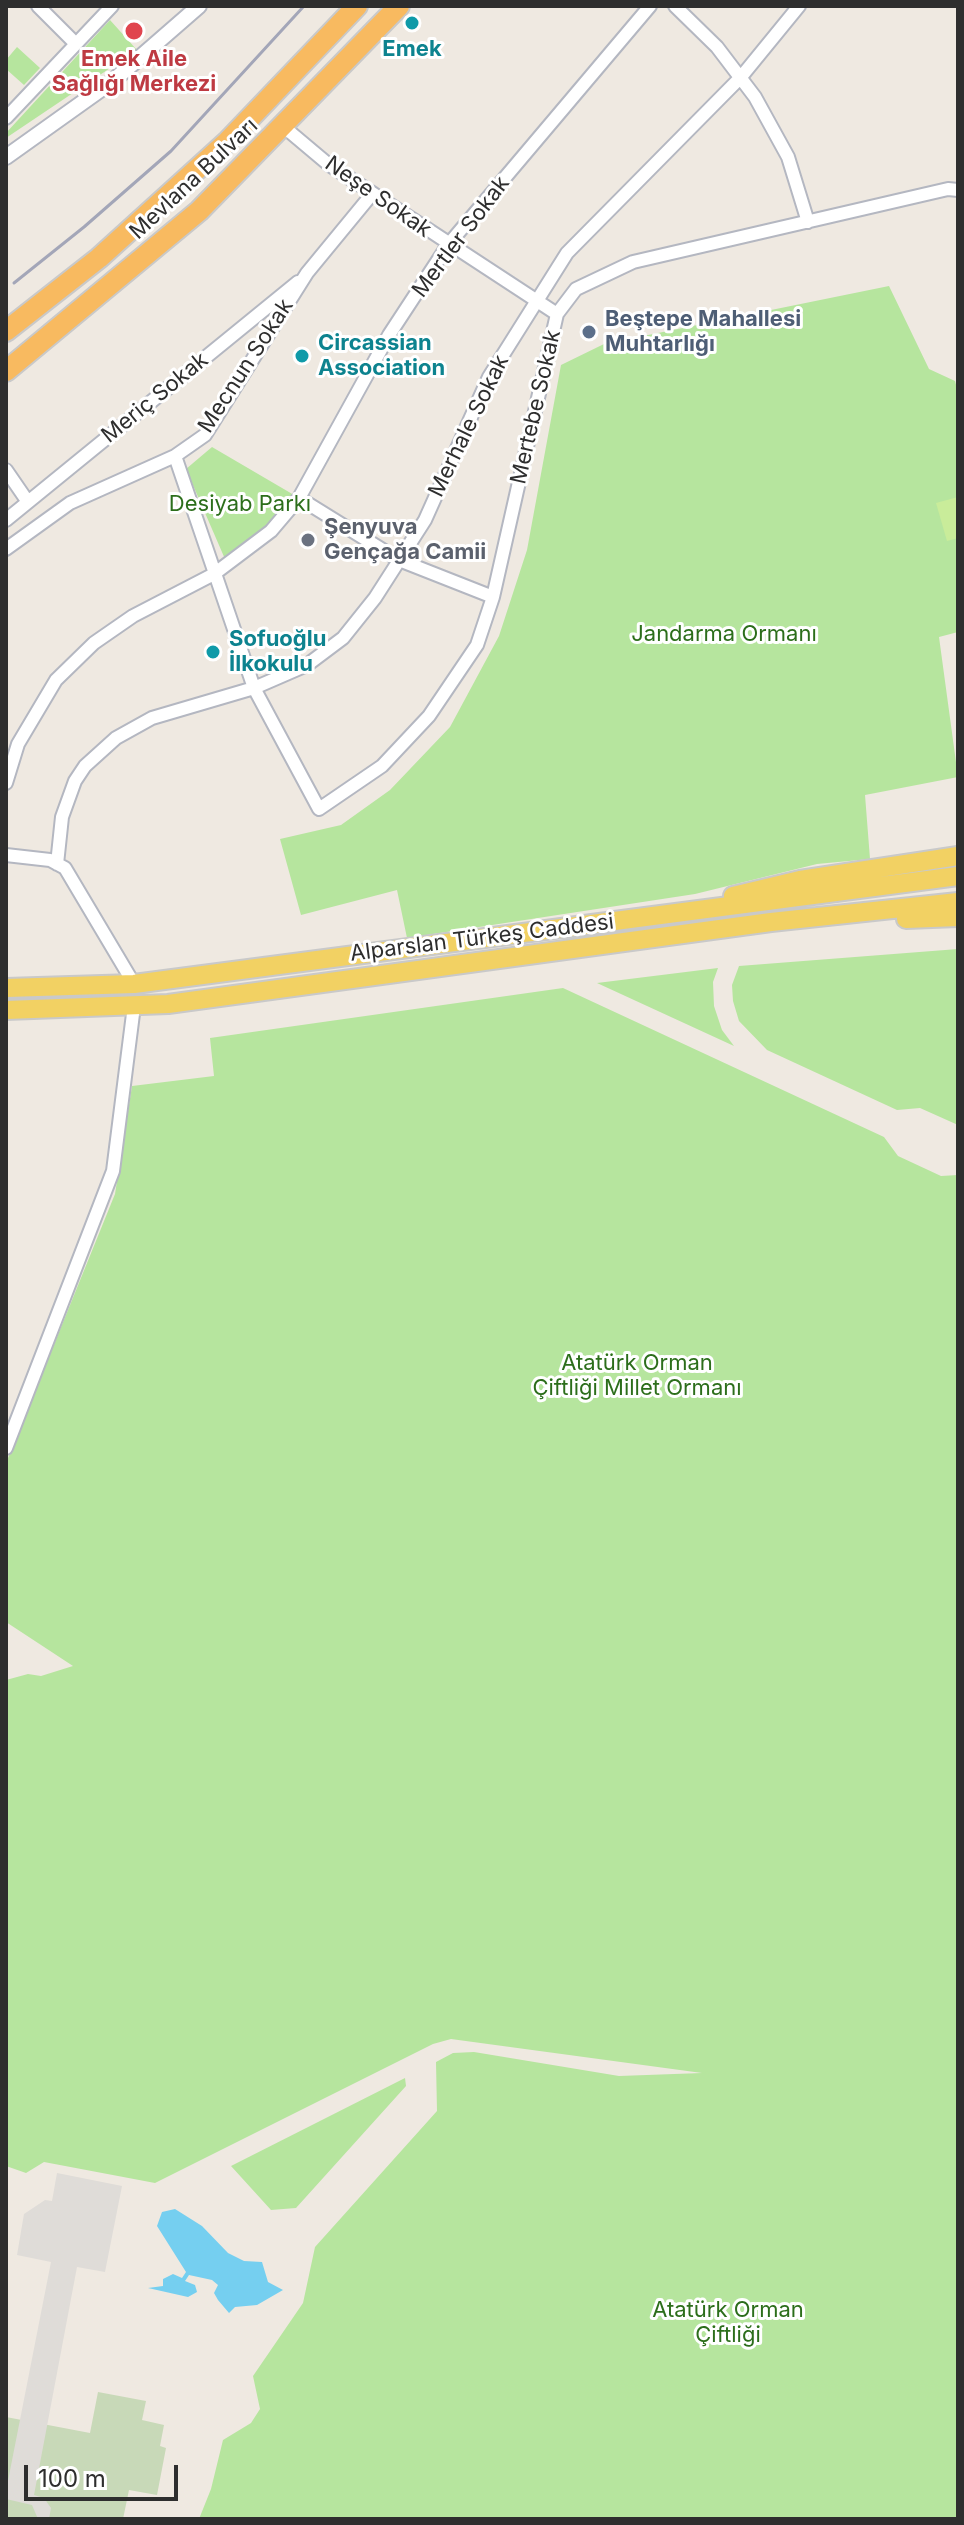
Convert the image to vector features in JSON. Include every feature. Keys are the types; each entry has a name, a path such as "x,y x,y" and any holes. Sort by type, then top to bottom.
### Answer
{"highway":[{"name":"Mevlana Bulvarı","path":"6,331 99,258 227,142 357,6"},
{"name":"Mevlana Bulvarı","path":"6,371 168,238 284,127 396,11"}],"main road":[{"path":"664,915 800,880 958,856"},
{"name":"Alparslan Türkeş Caddesi","path":"6,988 134,984 958,876"},
{"path":"771,922 958,902"},
{"path":"771,922 958,917"},
{"name":"Alparslan Türkeş Caddesi","path":"6,1010 134,1006 771,922"}],"street":[{"path":"38,6 75,43"},
{"path":"6,118 112,6"},
{"path":"6,157 114,80 199,6"},
{"name":"Mertler Sokak","path":"6,783 12,742 56,680 94,643 133,616 214,574 271,531 299,498 389,335 448,245 650,6"},
{"path":"675,6 717,47 741,77 788,157 808,222"},
{"name":"Merhale Sokak","path":"57,864 62,817 75,781 102,750 152,718 254,688 307,665 343,638 375,598 425,520 489,377 567,253 741,77 799,6"},
{"name":"Neşe Sokak","path":"284,127 328,164 557,314"},
{"name":"Mertebe Sokak","path":"254,688 319,809 382,766 429,716 477,645 493,597 557,314 576,289 633,262 948,189 958,190"},
{"name":"Mecnun Sokak","path":"6,549 70,503 175,456 205,435 305,276 372,194"},
{"name":"Meriç Sokak","path":"6,520 305,276"},
{"path":"175,456 254,688"},
{"path":"6,470 28,502"},
{"path":"299,498 399,560 493,597"},
{"path":"6,855 65,868 134,984"},
{"path":"6,1448 113,1171 134,1006"}],"green space":[{"path":"110,20 137,50 6,138 6,133"},
{"path":"17,47 40,68 24,85 6,69 6,60"},
{"name":"Jandarma Ormanı","path":"889,286 929,369 955,381 958,392 958,632 939,637 958,777 865,795 870,859 817,864 695,894 407,938 397,890 301,915 280,839 341,825 390,790 450,727 499,636 527,550 561,365 604,344"},
{"name":"Desiyab Parkı","path":"212,447 294,495 274,520 225,559 186,469"},
{"path":"958,497 958,538 947,541 936,503"},
{"path":"958,949 958,1125 920,1108 897,1110 767,1050 739,1021 733,1001 732,985 739,966"},
{"path":"718,968 713,982 714,1006 722,1030 734,1046 597,983"},
{"path":"563,988 884,1137 898,1156 941,1176 958,1175 958,2519 199,2519 211,2489 223,2440 251,2423 260,2409 253,2376 303,2303 315,2247 437,2111 436,2062 453,2053 474,2052 619,2076 702,2073 451,2039 433,2044 155,2183 44,2162 26,2173 6,2166 6,1680 28,1674 41,1676 73,1666 6,1622 6,1463 115,1194 132,1086 214,1076 210,1038"},
{"path":"405,2078 406,2086 296,2208 271,2210 231,2166"},
{"path":"98,2392 146,2401 142,2420 164,2425 160,2446 166,2448 157,2495 129,2490 123,2519 6,2519 6,2417 90,2433"}],"shaded area":[{"path":"57,2173 122,2186 105,2272 77,2267 34,2495 44,2498 51,2508 49,2519 38,2519 32,2505 6,2499 6,2491 51,2262 17,2255 24,2214 45,2200 52,2201"}],"water":[{"path":"175,2209 202,2226 228,2253 244,2261 262,2262 268,2282 283,2290 257,2305 235,2307 229,2313 214,2293 218,2285 212,2280 189,2275 185,2281 195,2285 197,2292 188,2297 148,2288 163,2286 163,2279 173,2274 182,2278 186,2272 157,2226 162,2212"}],"railway":[{"path":"14,283 171,151 304,6"}],"place":[{"name":"Emek","path":"412,23"},
{"name":"Emek Aile Sağlığı Merkezi","path":"134,31"},
{"name":"Beştepe Mahallesi Muhtarlığı","path":"589,332"},
{"name":"Circassian Association","path":"302,356"},
{"name":"Şenyuva Gençağa Camii","path":"308,540"},
{"name":"Sofuoğlu İlkokulu","path":"213,652"}],"park label":[{"name":"Atatürk Orman Çiftliği Millet Ormanı","path":"637,1376"},
{"name":"Atatürk Orman Çiftliği","path":"728,2322"}]}
